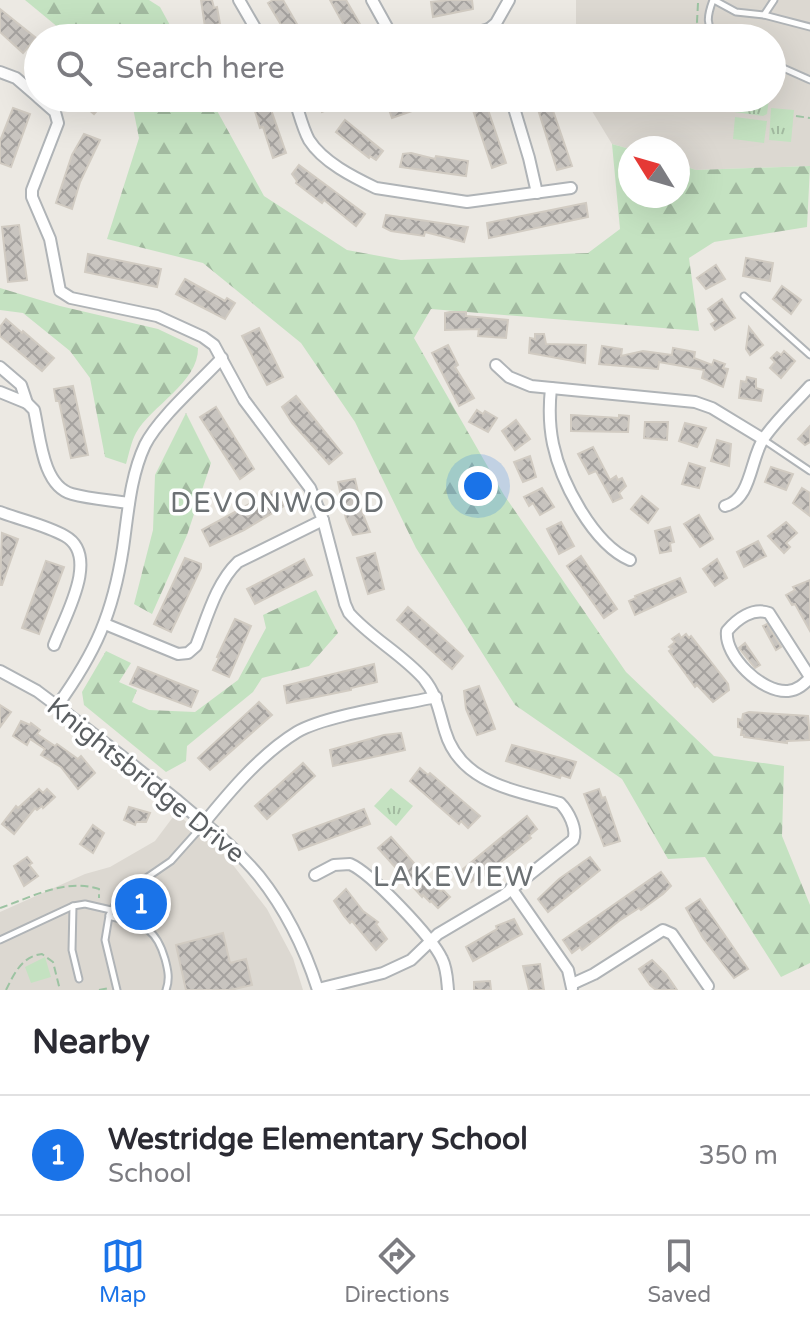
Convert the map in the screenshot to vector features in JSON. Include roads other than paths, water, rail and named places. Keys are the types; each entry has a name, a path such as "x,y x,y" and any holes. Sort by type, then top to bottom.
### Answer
{"street":[{"path":"239,0 253,24"},
{"path":"372,0 385,24"},
{"path":"496,24 509,0"},
{"path":"0,72 24,85"},
{"path":"55,112 58,123 32,197 50,239 60,291 71,298 157,316 214,345 244,400 310,488 323,520 349,613 422,677 436,697 451,745 468,768 493,784 560,803 575,831 573,840 511,888 430,941 398,968 318,990"},
{"path":"299,112 305,131 317,150 376,188 467,202 571,188"},
{"path":"515,112 537,193"},
{"path":"57,706 89,658 105,624 119,571 129,503 144,446 158,425 222,358"},
{"path":"496,365 520,382 551,388 695,402 712,408 763,439"},
{"path":"0,367 21,385 27,403"},
{"path":"725,506 733,504 741,495 763,439 810,386"},
{"path":"551,388 550,427 566,479 602,542 630,560"},
{"path":"0,392 27,403 34,410 49,472 57,485 71,494 129,503"},
{"path":"0,512 65,536 73,542 81,558 81,574 54,645"},
{"path":"105,624 178,654 188,653 196,646 223,579 238,562 323,520"},
{"path":"752,611 769,613 810,677 795,690 770,687 757,679 736,657 727,641 727,631 752,611"},
{"name":"Knightsbridge Drive","path":"0,671 57,706 204,823 244,859 276,900 299,940 318,990"},
{"path":"204,823 256,767 297,733 336,720 436,697"},
{"path":"315,875 342,863 357,867 430,941 443,961 448,990"},
{"path":"511,888 568,970 572,987 663,930 672,934 708,986"}],"lane":[{"path":"708,24 714,0 736,12 764,15 810,27"},
{"path":"764,15 774,0"},
{"path":"786,69 810,80"},
{"path":"744,296 810,355"},
{"path":"763,439 810,471"},
{"path":"117,990 105,940 110,913 129,888 171,861 204,823"},
{"path":"0,940 73,906 85,904 98,907 148,928 157,937 168,972 166,990"},
{"path":"73,906 72,950 79,979"}],"place":[{"name":"Westridge Elementary School","path":"141,904"}],"district":[{"name":"DEVONWOOD","path":"278,503"},
{"name":"LAKEVIEW","path":"454,877"}]}
